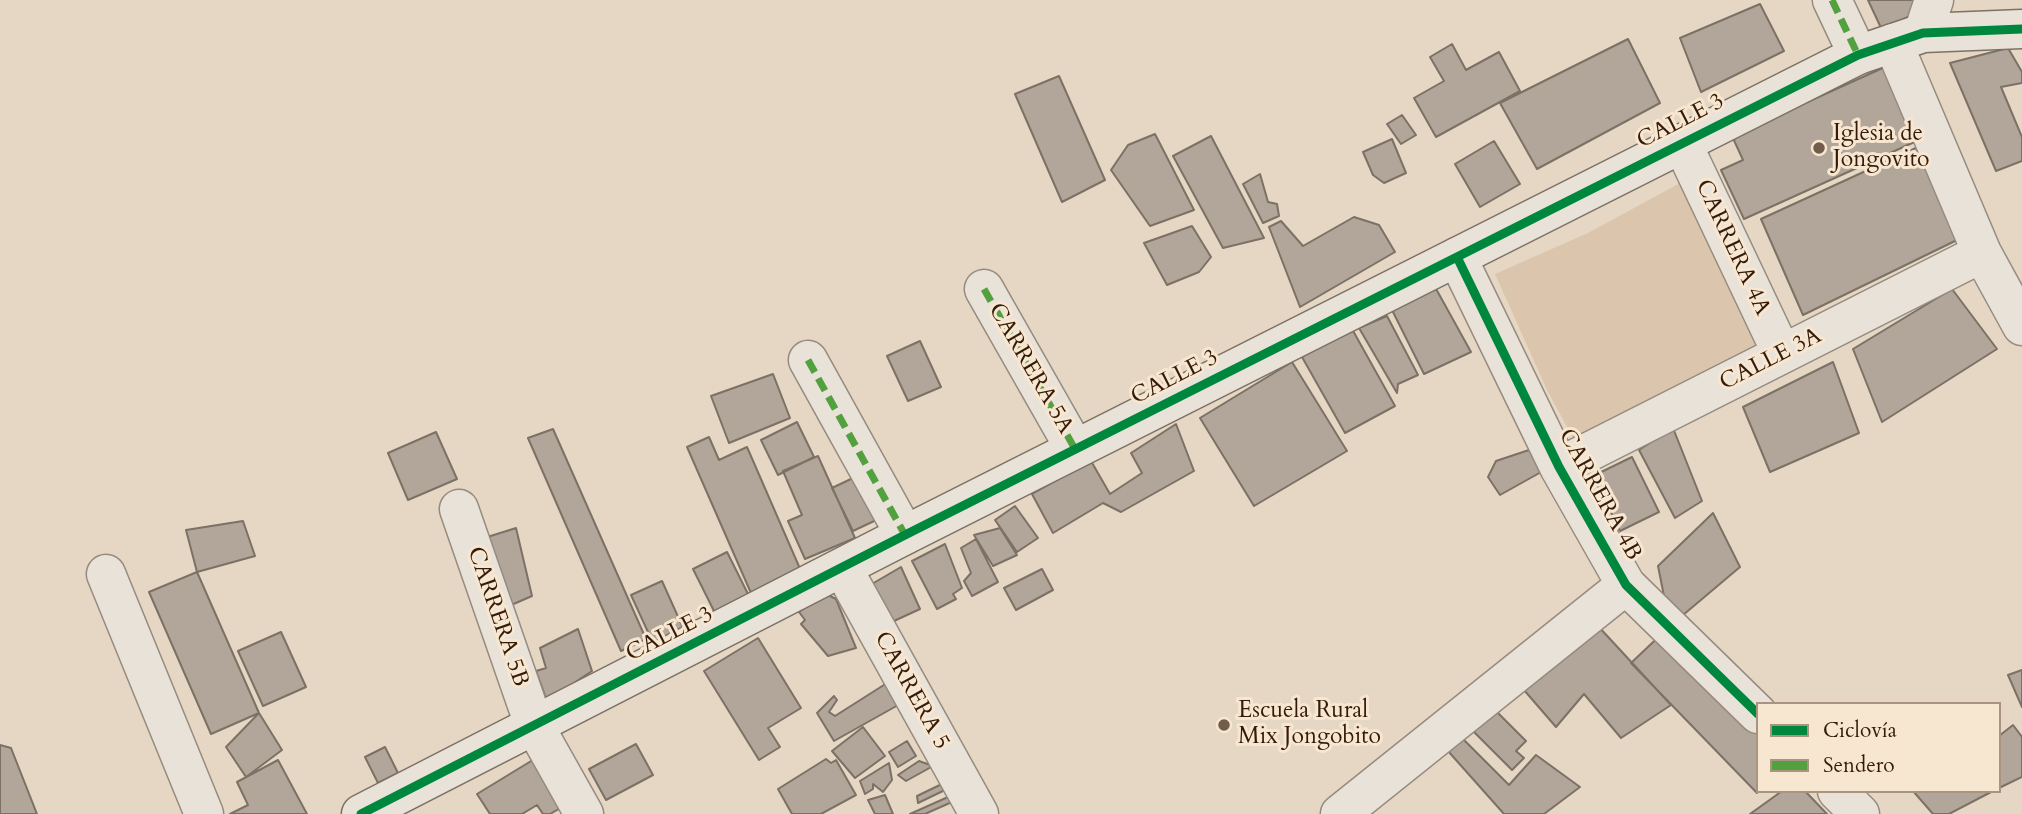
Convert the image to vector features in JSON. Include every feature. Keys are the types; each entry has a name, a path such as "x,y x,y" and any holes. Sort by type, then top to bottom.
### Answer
{"street":[{"path":"1832,0 1902,33 1982,253 2022,326"},
{"name":"CALLE 3","path":"361,814 905,535 1902,33 2022,29"},
{"name":"CARRERA 4A","path":"1682,143 1782,354"},
{"name":"CALLE 3A","path":"1559,467 1982,253"},
{"name":"CARRERA 4B","path":"1457,257 1559,467 1626,585 1756,712"},
{"name":"CARRERA 5A","path":"984,289 1075,449"},
{"path":"808,360 905,535"},
{"name":"CARRERA 5B","path":"459,509 534,725"},
{"name":"CARRERA 5","path":"843,569 979,814"},
{"path":"106,574 204,814"},
{"path":"1340,814 1626,585"},
{"path":"534,725 584,814"},
{"path":"1839,793 1860,814"}],"shaded area":[{"path":"1680,183 1762,347 1573,438 1547,390 1495,274 1588,233"}],"building":[{"path":"1868,0 1918,0 1922,10 1882,30"},
{"path":"1760,4 1784,51 1701,92 1680,38"},
{"path":"1628,39 1660,103 1537,169 1500,103"},
{"path":"1452,44 1466,70 1499,52 1520,91 1436,137 1414,98 1444,81 1430,57"},
{"path":"2008,48 2022,72 2022,83 2001,87 2022,137 2022,161 1996,171 1950,63"},
{"name":"Iglesia de Jongovito","path":"1896,62 1930,135 1744,219 1721,170 1743,160 1732,136"},
{"path":"1059,76 1105,180 1062,202 1015,94"},
{"path":"1402,115 1416,135 1401,144 1387,124"},
{"path":"1155,134 1194,210 1150,226 1111,170 1128,145"},
{"path":"1211,136 1264,238 1223,248 1173,156"},
{"path":"1392,139 1406,173 1384,183 1373,175 1363,152"},
{"path":"1494,141 1520,184 1480,207 1455,164"},
{"path":"1918,147 1957,240 1803,315 1761,219"},
{"path":"1260,174 1268,202 1277,204 1279,216 1263,223 1243,184"},
{"path":"1354,217 1379,225 1395,252 1300,307 1269,227 1281,221 1303,246"},
{"path":"1192,226 1211,257 1199,272 1167,285 1144,243"},
{"path":"1435,287 1471,352 1424,374 1392,310"},
{"path":"1952,289 1997,349 1882,422 1853,349"},
{"path":"1387,316 1418,375 1398,384 1397,393 1359,328"},
{"path":"1352,329 1395,406 1345,433 1302,357"},
{"path":"920,341 941,387 908,401 887,356"},
{"path":"1292,362 1347,451 1254,506 1200,418"},
{"path":"1833,362 1859,433 1770,472 1743,407"},
{"path":"773,374 790,418 729,443 711,396"},
{"path":"797,422 814,457 778,475 761,440"},
{"path":"1176,424 1194,471 1121,512 1103,503 1053,533 1032,494 1091,461 1110,494 1142,473 1131,453"},
{"path":"1673,428 1702,501 1675,518 1639,450"},
{"path":"553,429 646,639 621,651 528,438"},
{"path":"436,432 457,479 408,500 388,453"},
{"path":"709,437 719,460 747,447 801,571 751,593 687,447"},
{"path":"1529,450 1543,471 1500,495 1488,477 1496,461"},
{"path":"818,456 855,538 805,559 788,521 802,515 783,471"},
{"path":"1632,457 1659,512 1620,531 1593,476"},
{"path":"853,478 863,499 881,491 891,513 853,531 832,488"},
{"path":"1015,506 1038,538 1017,552 995,520"},
{"path":"1713,513 1740,567 1670,626 1658,566"},
{"path":"243,521 255,556 197,572 186,530"},
{"path":"516,528 532,596 509,606 481,539"},
{"path":"1000,528 1017,555 993,566 974,535"},
{"path":"976,539 998,582 972,596 964,581 971,573 961,548"},
{"path":"945,544 962,588 953,594 956,599 937,609 912,561"},
{"path":"727,552 749,596 715,613 693,569"},
{"path":"901,567 920,609 894,621 878,621 865,588"},
{"path":"1042,569 1053,590 1016,610 1004,588"},
{"path":"197,572 259,713 211,734 149,592"},
{"path":"662,581 684,630 653,643 631,595"},
{"path":"826,594 836,599 856,648 828,656 801,624 805,620 799,612 819,596"},
{"path":"1598,626 1671,705 1621,738 1584,694 1556,727 1524,690"},
{"path":"1670,626 1756,714 1756,792 1631,663"},
{"path":"578,629 592,671 547,701 536,671 546,668 540,648"},
{"path":"281,632 306,687 263,706 238,651"},
{"path":"758,638 801,708 768,728 780,747 759,760 704,671"},
{"path":"2022,670 2022,707 2008,675"},
{"path":"887,683 900,704 834,741 817,713 834,696 837,700 829,712 835,716"},
{"path":"1490,705 1526,741 1516,751 1524,758 1512,770 1468,726"},
{"path":"259,713 282,750 246,777 226,747"},
{"path":"2013,725 2022,737 2022,777 2001,787 2001,734"},
{"path":"863,727 885,756 855,778 832,751"},
{"path":"1462,738 1509,785 1536,755 1580,787 1544,814 1504,814 1448,751"},
{"path":"907,741 916,756 898,767 889,752"},
{"path":"636,744 653,775 606,800 589,769"},
{"path":"0,745 11,748 37,814 0,814"},
{"path":"385,747 398,773 378,783 365,757"},
{"path":"541,755 571,802 550,814 543,814 537,805 522,814 490,814 477,794"},
{"path":"826,759 831,763 836,760 856,795 821,814 792,814 778,789"},
{"path":"278,760 307,814 230,814 248,805 237,782"},
{"path":"919,761 933,766 906,781 898,775"},
{"path":"889,763 892,780 883,792 873,784 873,789 865,794 860,781"},
{"path":"944,783 947,789 918,803 917,796"},
{"path":"1779,793 1807,793 1827,814 1750,814"},
{"path":"1915,793 1989,793 1949,814 1933,814"},
{"path":"885,795 893,814 875,814 868,800"},
{"path":"948,797 952,802 925,814 910,814"}],"marked path":[{"path":"1832,0 1858,55"},
{"path":"984,289 1075,449"},
{"path":"808,360 905,535"}],"cycle path":[{"path":"361,814 905,535 1858,55 1923,33 2022,29"},
{"path":"1457,257 1559,467 1626,585 1756,712"}],"place":[{"name":"Iglesia de Jongovito","path":"1819,148"},
{"name":"Escuela Rural Mix Jongobito","path":"1224,725"}]}
